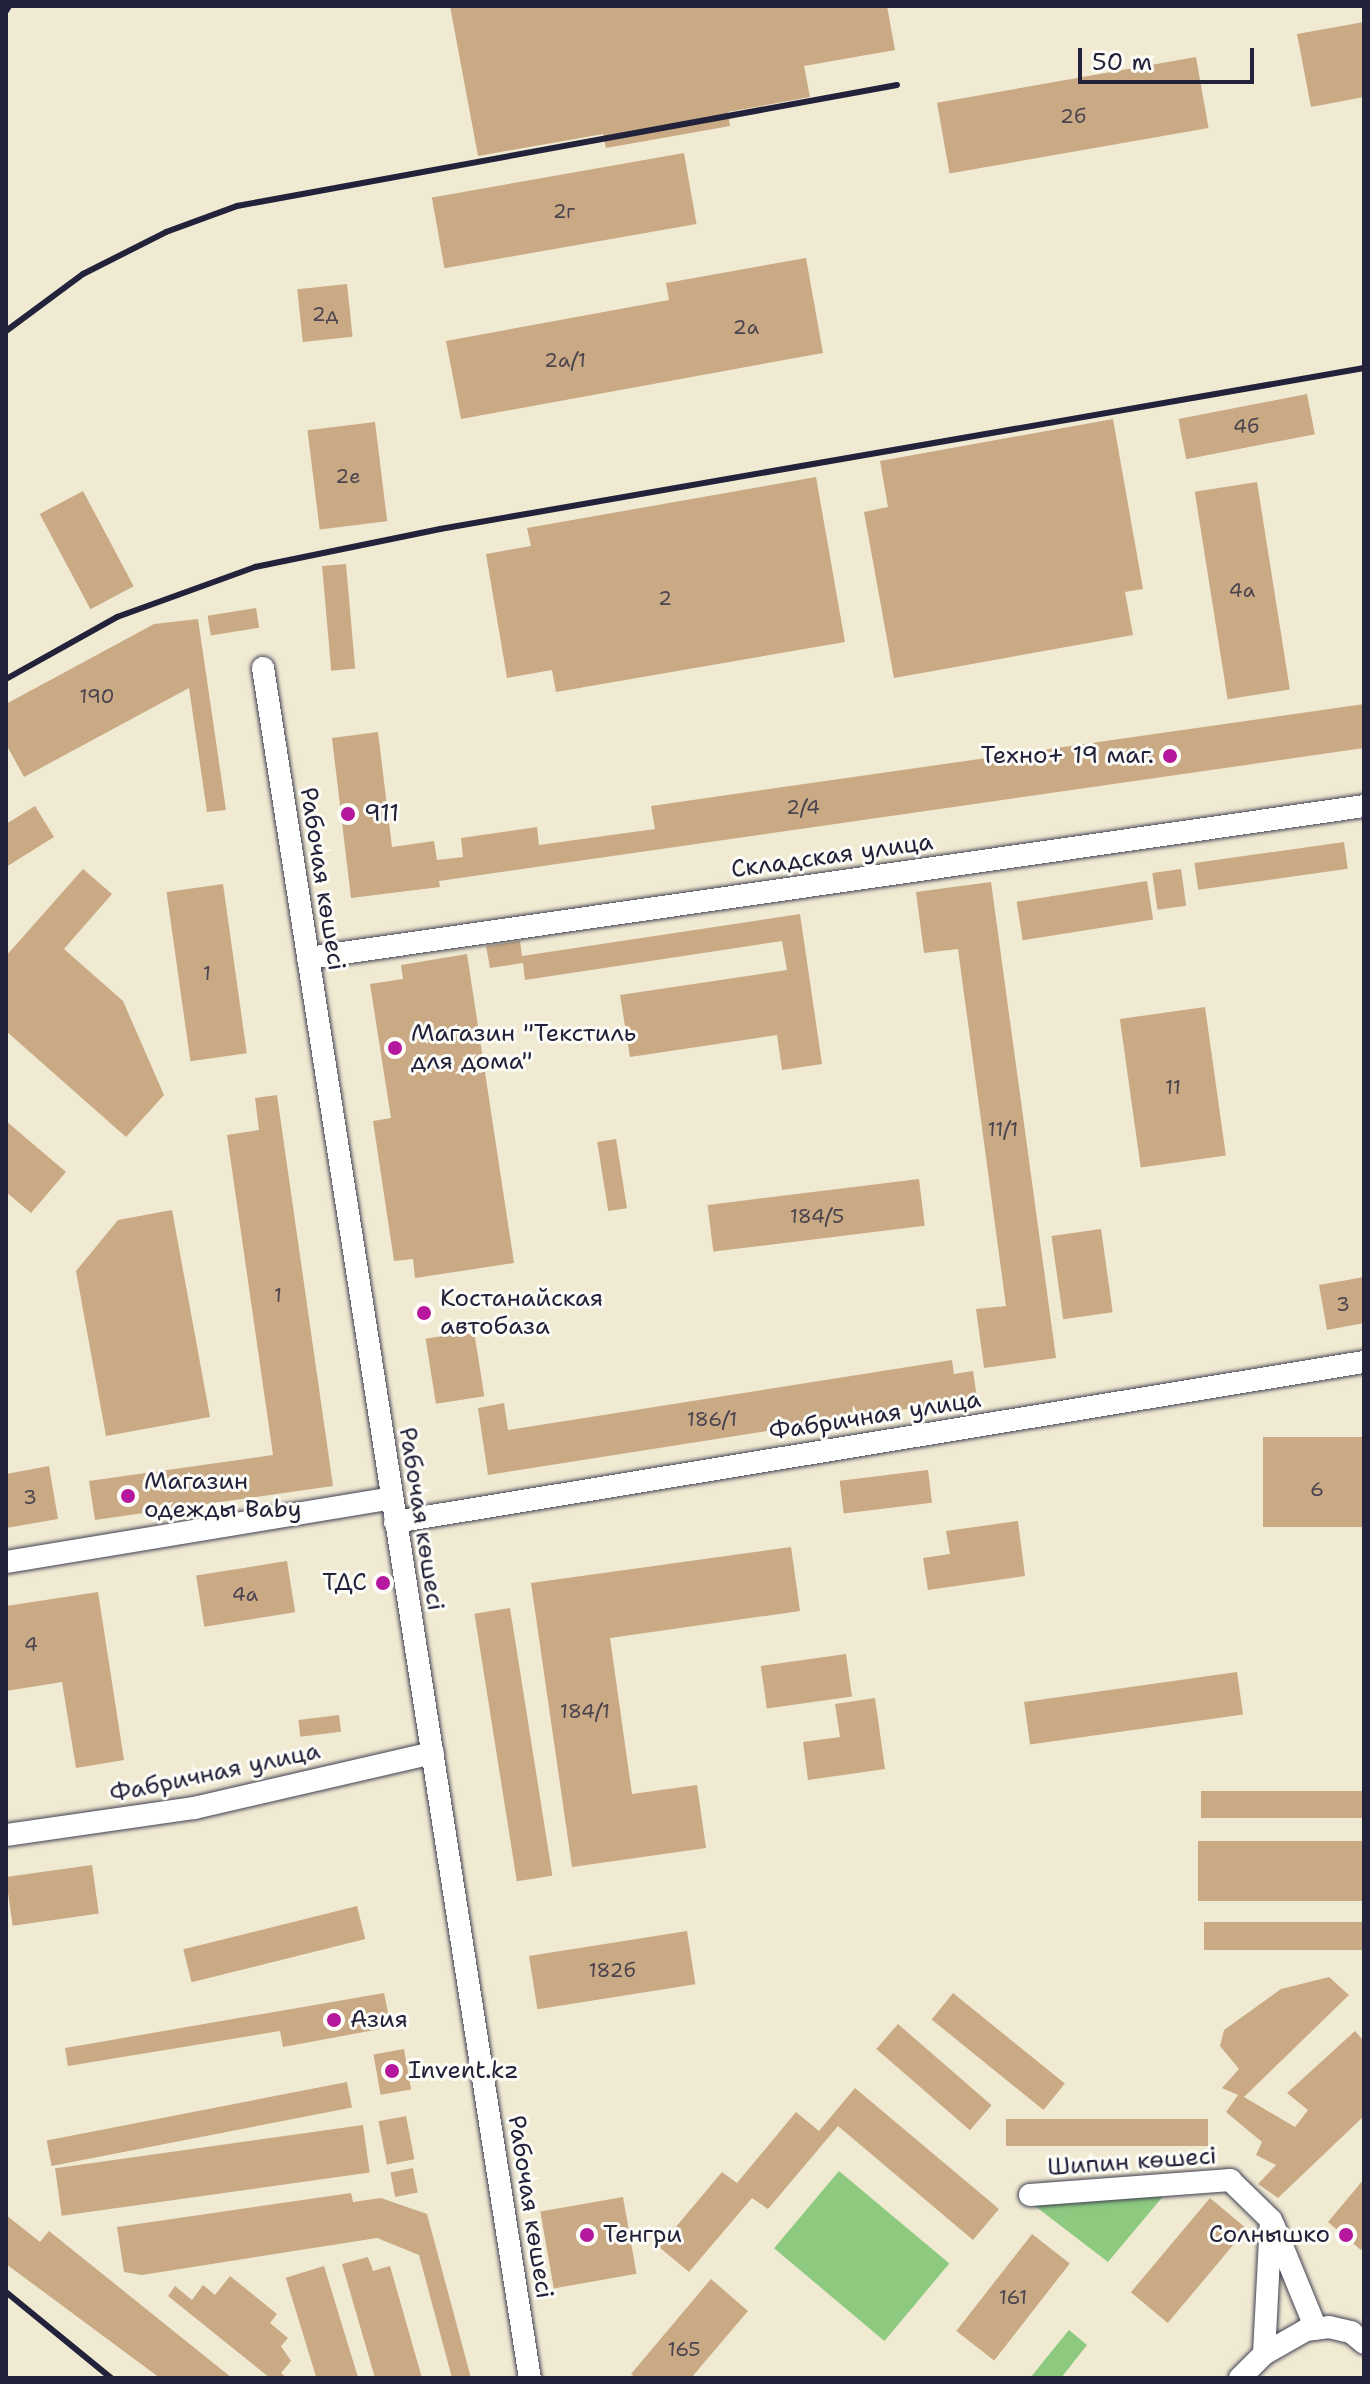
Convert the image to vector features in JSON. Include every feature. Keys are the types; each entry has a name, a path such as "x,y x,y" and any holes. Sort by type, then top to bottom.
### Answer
{"street":[{"name":"Рабочая көшесі","path":"263,668 530,2378"},
{"name":"Складская улица","path":"308,958 1364,806"},
{"name":"Фабричная улица","path":"395,1522 1364,1362"},
{"path":"6,1562 392,1498"},
{"name":"Фабричная улица","path":"6,1835 194,1808 433,1753"},
{"name":"Шипин көшесі","path":"1030,2195 1230,2180 1271,2220 1316,2329"},
{"path":"1264,2354 1271,2220"},
{"path":"1240,2378 1264,2354 1316,2329 1351,2332 1364,2343"}],"green space":[{"path":"839,2171 949,2264 884,2341 774,2248"},
{"path":"1165,2194 1108,2262 1031,2203"},
{"path":"1069,2330 1087,2345 1061,2378 1030,2378"}],"building":[{"path":"450,6 887,6 895,50 804,66 810,97 728,112 730,126 606,148 603,134 478,156"},
{"path":"1364,22 1364,97 1311,107 1297,34"},
{"path":"1196,57 1209,128 949,174 937,103"},
{"path":"684,153 697,224 444,268 432,197"},
{"path":"806,258 823,353 461,419 446,341 669,300 666,283"},
{"path":"347,284 353,337 303,342 297,289"},
{"path":"1307,394 1315,434 1186,459 1178,419"},
{"path":"1113,419 1143,589 1125,592 1133,635 894,678 864,512 888,507 880,461"},
{"path":"375,422 387,521 320,530 308,430"},
{"path":"816,477 845,642 556,692 552,670 507,678 486,554 531,546 527,528"},
{"path":"1257,482 1290,689 1228,699 1195,492"},
{"path":"83,491 134,586 90,609 40,514"},
{"path":"346,564 355,669 331,671 322,566"},
{"path":"256,608 259,628 211,635 208,616"},
{"path":"198,619 226,810 207,812 189,688 24,777 6,744 6,704 154,624"},
{"path":"1364,704 1364,748 439,881 440,887 351,898 332,738 378,732 392,847 434,841 437,860 463,857 461,838 537,827 539,845 655,829 651,806"},
{"path":"35,806 54,837 6,867 6,824"},
{"path":"1344,842 1348,869 1198,890 1194,863"},
{"path":"83,869 112,894 64,949 123,1001 164,1095 126,1137 6,1031 6,956"},
{"path":"1181,869 1186,906 1157,910 1152,873"},
{"path":"1147,881 1153,920 1023,940 1017,902"},
{"path":"991,882 1056,1358 984,1368 976,1309 1006,1306 958,949 924,953 916,892"},
{"path":"223,884 247,1053 190,1061 167,892"},
{"path":"800,914 822,1064 782,1070 777,1035 630,1057 620,995 787,970 782,941 525,980 523,963 490,968 486,946 520,941 522,956"},
{"path":"467,954 514,1263 415,1278 413,1259 394,1261 373,1121 391,1118 370,984 403,979 401,965"},
{"path":"1205,1007 1226,1156 1141,1168 1120,1019"},
{"path":"277,1095 333,1486 95,1520 89,1481 273,1455 227,1135 259,1130 255,1098"},
{"path":"6,1121 66,1172 31,1213 6,1192"},
{"path":"616,1139 627,1208 608,1211 597,1142"},
{"path":"919,1179 925,1226 713,1252 708,1205"},
{"path":"172,1210 210,1417 106,1436 76,1271 118,1220"},
{"path":"1101,1229 1113,1312 1063,1319 1051,1236"},
{"path":"1364,1277 1364,1323 1327,1330 1319,1285"},
{"path":"474,1331 484,1396 436,1404 426,1339"},
{"path":"952,1360 954,1374 973,1371 977,1398 488,1475 478,1408 504,1403 508,1430"},
{"path":"1263,1437 1364,1437 1364,1527 1263,1527"},
{"path":"49,1466 58,1519 6,1528 6,1474"},
{"path":"928,1470 932,1503 844,1514 840,1481"},
{"path":"1018,1521 1025,1576 928,1590 923,1558 950,1554 946,1531"},
{"path":"791,1547 800,1611 610,1638 632,1794 697,1785 706,1848 572,1867 531,1583"},
{"path":"287,1561 295,1612 204,1627 196,1575"},
{"path":"98,1592 124,1760 76,1768 62,1682 6,1691 6,1606"},
{"path":"510,1608 552,1876 517,1881 474,1614"},
{"path":"846,1654 852,1697 767,1709 761,1666"},
{"path":"1237,1672 1243,1715 1030,1745 1024,1702"},
{"path":"875,1698 885,1769 808,1780 803,1742 840,1737 835,1704"},
{"path":"339,1715 341,1732 300,1737 298,1720"},
{"path":"1201,1791 1364,1791 1364,1818 1201,1818"},
{"path":"1198,1841 1364,1841 1364,1901 1198,1901"},
{"path":"92,1865 99,1914 13,1926 6,1877"},
{"path":"357,1906 365,1939 192,1982 183,1949"},
{"path":"1204,1922 1364,1922 1364,1950 1204,1950"},
{"path":"687,1931 695,1984 537,2009 529,1956"},
{"path":"1329,1977 1349,1995 1244,2097 1295,2127 1308,2110 1287,2093 1355,2031 1364,2041 1364,2116 1278,2198 1258,2184 1276,2165 1256,2155 1262,2142 1226,2112 1238,2095 1222,2088 1239,2069 1220,2046 1224,2030 1281,1989"},
{"path":"384,1993 391,2027 283,2047 280,2031 68,2066 65,2048"},
{"path":"953,1993 1065,2084 1044,2110 932,2019"},
{"path":"898,2024 992,2105 970,2130 876,2049"},
{"name":"Invent.kz","path":"404,2049 411,2089 381,2095 373,2054"},
{"path":"347,2082 352,2108 52,2166 47,2140"},
{"path":"855,2088 999,2209 973,2240 838,2126 768,2209 752,2198 689,2272 659,2247 722,2172 737,2183 796,2112 819,2131"},
{"path":"406,2116 414,2159 387,2165 379,2121"},
{"path":"1006,2119 1208,2119 1208,2146 1006,2146"},
{"path":"363,2125 370,2173 62,2216 55,2168"},
{"path":"413,2168 418,2193 395,2197 390,2172"},
{"path":"1364,2179 1364,2246 1361,2250 1328,2222"},
{"path":"351,2193 353,2202 381,2198 427,2214 471,2378 452,2378 419,2255 377,2238 142,2275 124,2272 117,2227"},
{"name":"Тенгри","path":"623,2197 637,2274 554,2288 540,2212"},
{"path":"1210,2198 1247,2229 1168,2323 1131,2292"},
{"path":"6,2215 40,2242 49,2231 232,2378 160,2378 6,2264"},
{"path":"1032,2234 1070,2264 994,2360 956,2331"},
{"path":"368,2257 373,2271 390,2266 422,2378 375,2378 342,2264"},
{"path":"324,2266 358,2378 316,2378 286,2278"},
{"path":"230,2276 277,2314 270,2323 288,2338 281,2346 291,2361 281,2373 287,2378 270,2378 168,2296 175,2286 192,2300 203,2285 215,2295"},
{"path":"711,2279 748,2311 691,2378 636,2378 631,2374"}],"railway":[{"path":"6,11 9,6"},
{"path":"6,331 83,274 166,232 237,206 897,85"},
{"path":"6,679 117,617 255,567 440,529 1364,368"},
{"path":"6,2292 111,2378"}],"place":[{"name":"Техно+ 19 маг.","path":"1170,756"},
{"name":"911","path":"348,814"},
{"name":"Магазин \"Текстиль для дома\"","path":"395,1048"},
{"name":"Костанайская автобаза","path":"424,1313"},
{"name":"Магазин одежды Baby","path":"128,1496"},
{"name":"ТДС","path":"383,1583"},
{"name":"Азия","path":"334,2020"},
{"name":"Invent.kz","path":"392,2071"},
{"name":"Тенгри","path":"587,2235"},
{"name":"Солнышко","path":"1346,2235"}]}
